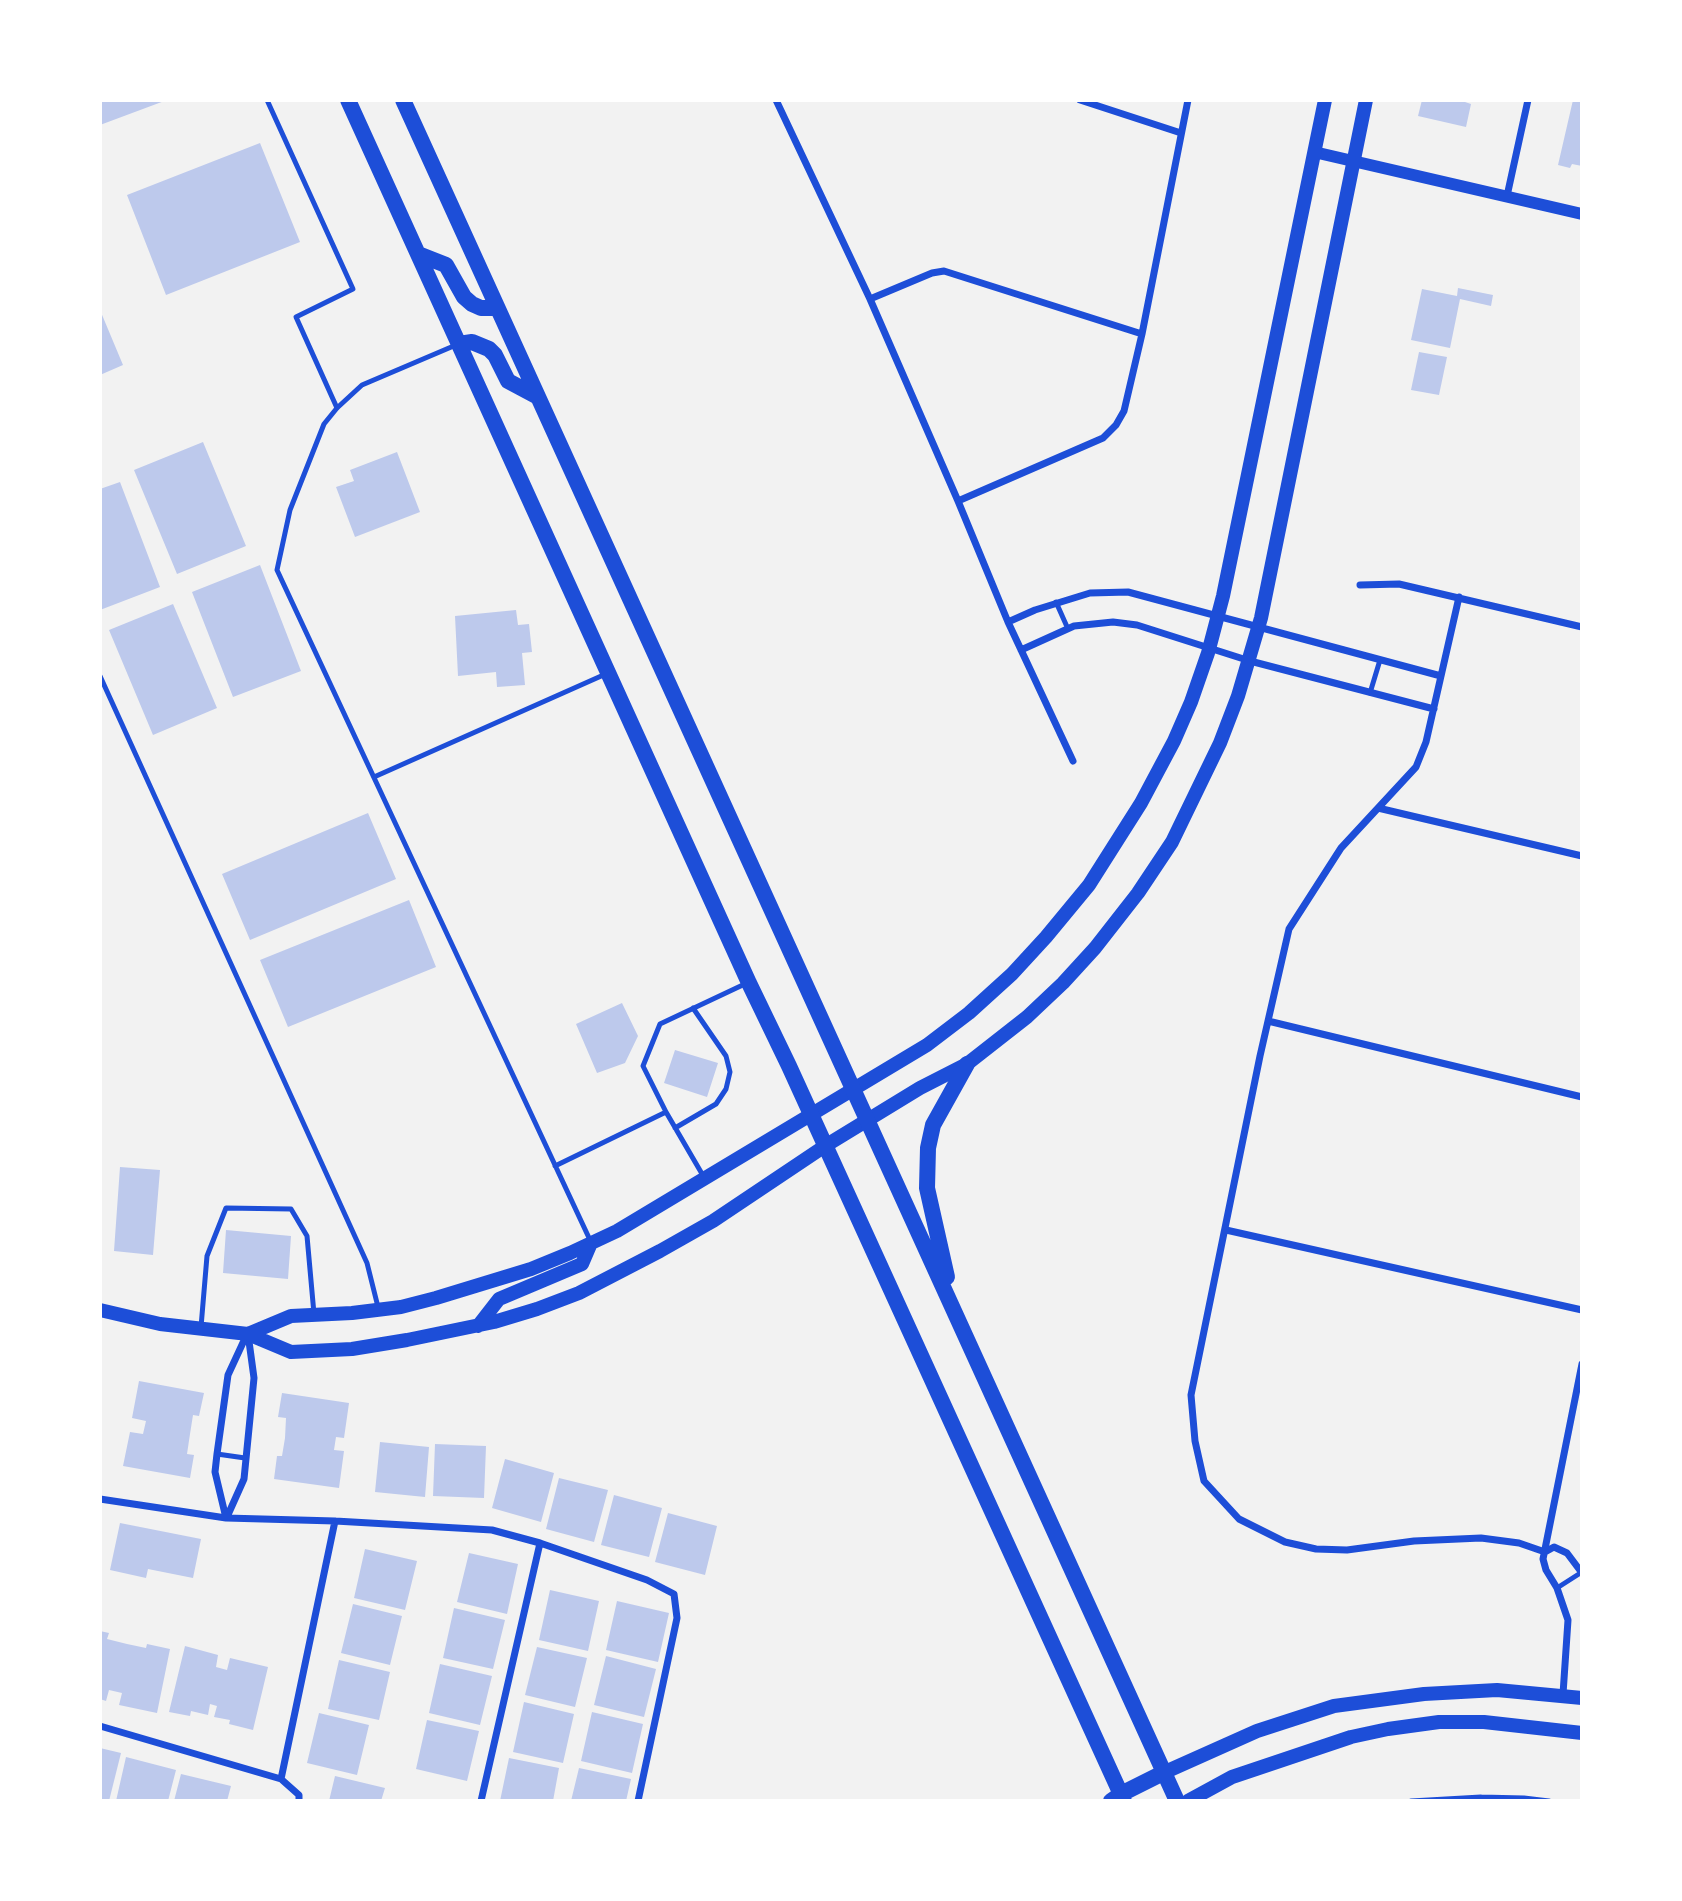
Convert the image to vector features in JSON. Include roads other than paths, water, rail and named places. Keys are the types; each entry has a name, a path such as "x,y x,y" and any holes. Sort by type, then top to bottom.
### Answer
{"main road":[{"path":"348,100 748,983 811,1114 1119,1799 1163,1773 1257,1731 1334,1706 1424,1693 1497,1690 1582,1698"},
{"path":"403,100 1177,1801"},
{"path":"248,1334 291,1316 401,1307 487,1284 592,1243 705,1180 853,1087 927,1045 969,1013 1012,974 1089,885 1128,824 1174,741 1191,702 1217,615 1325,100"},
{"path":"100,1310 160,1324 248,1334 291,1352 352,1349 478,1326 537,1309 617,1275 713,1221 920,1087 967,1064 1027,1017 1063,983 1138,894 1172,842 1220,743 1250,661 1366,100"},
{"path":"418,254 446,265 458,289 471,304 481,308 497,308"},
{"path":"459,344 472,342 489,349 508,381 538,397"},
{"path":"954,1307 928,1188 928,1148 933,1125 967,1064"},
{"path":"478,1326 499,1299 582,1264 592,1243"},
{"path":"1188,1801 1232,1777 1351,1737 1388,1729 1440,1722 1484,1722 1582,1733"}],"street":[{"path":"776,100 870,299 1008,622 1073,761"},
{"path":"1080,100 1181,133"},
{"path":"958,501 1077,451 1103,438 1116,425 1124,411 1142,334 1188,100"},
{"path":"1507,196 1528,100"},
{"path":"1314,152 1582,214"},
{"path":"870,299 932,273 944,271 1142,334"},
{"path":"1360,585 1398,584 1582,627"},
{"path":"1008,622 1056,602 1090,593 1128,592 1441,676"},
{"path":"1459,597 1426,742 1416,766 1341,848 1289,929 1191,1395 1195,1441 1204,1481 1239,1520 1285,1542 1316,1549 1347,1550 1414,1541 1481,1538 1519,1543 1545,1552 1554,1547 1567,1553 1582,1573"},
{"path":"1021,650 1068,629 1096,622 1137,625 1250,661 1434,709"},
{"path":"1378,808 1582,856"},
{"path":"1268,1021 1582,1097"},
{"path":"1226,1230 1582,1310"},
{"path":"226,1518 215,1472 217,1454 228,1375 248,1334"},
{"path":"226,1518 244,1479 254,1378 248,1334"},
{"path":"1563,1695 1568,1620 1543,1559 1582,1364"},
{"path":"100,1499 226,1518 492,1530 540,1543 647,1580 674,1594 677,1618 638,1801"},
{"path":"281,1779 335,1521"},
{"path":"481,1801 540,1543"},
{"path":"100,1726 281,1779 299,1795 299,1801"}],"lane":[{"path":"267,100 353,289 296,317 337,408"},
{"path":"459,344 362,385 324,424 290,510 277,570 592,1243"},
{"path":"1056,602 1068,629"},
{"path":"1370,692 1380,660"},
{"path":"374,777 609,673"},
{"path":"100,676 367,1263 378,1310"},
{"path":"705,1180 643,1066 660,1024 748,983"},
{"path":"675,1128 716,1104 726,1089 730,1072 726,1056 693,1008"},
{"path":"555,1166 666,1112"},
{"path":"201,1330 207,1256 226,1208 291,1209 307,1236 314,1315"},
{"path":"217,1454 245,1458"},
{"path":"1557,1588 1582,1573"},
{"path":"1412,1801 1524,1798 1549,1801"}]}
